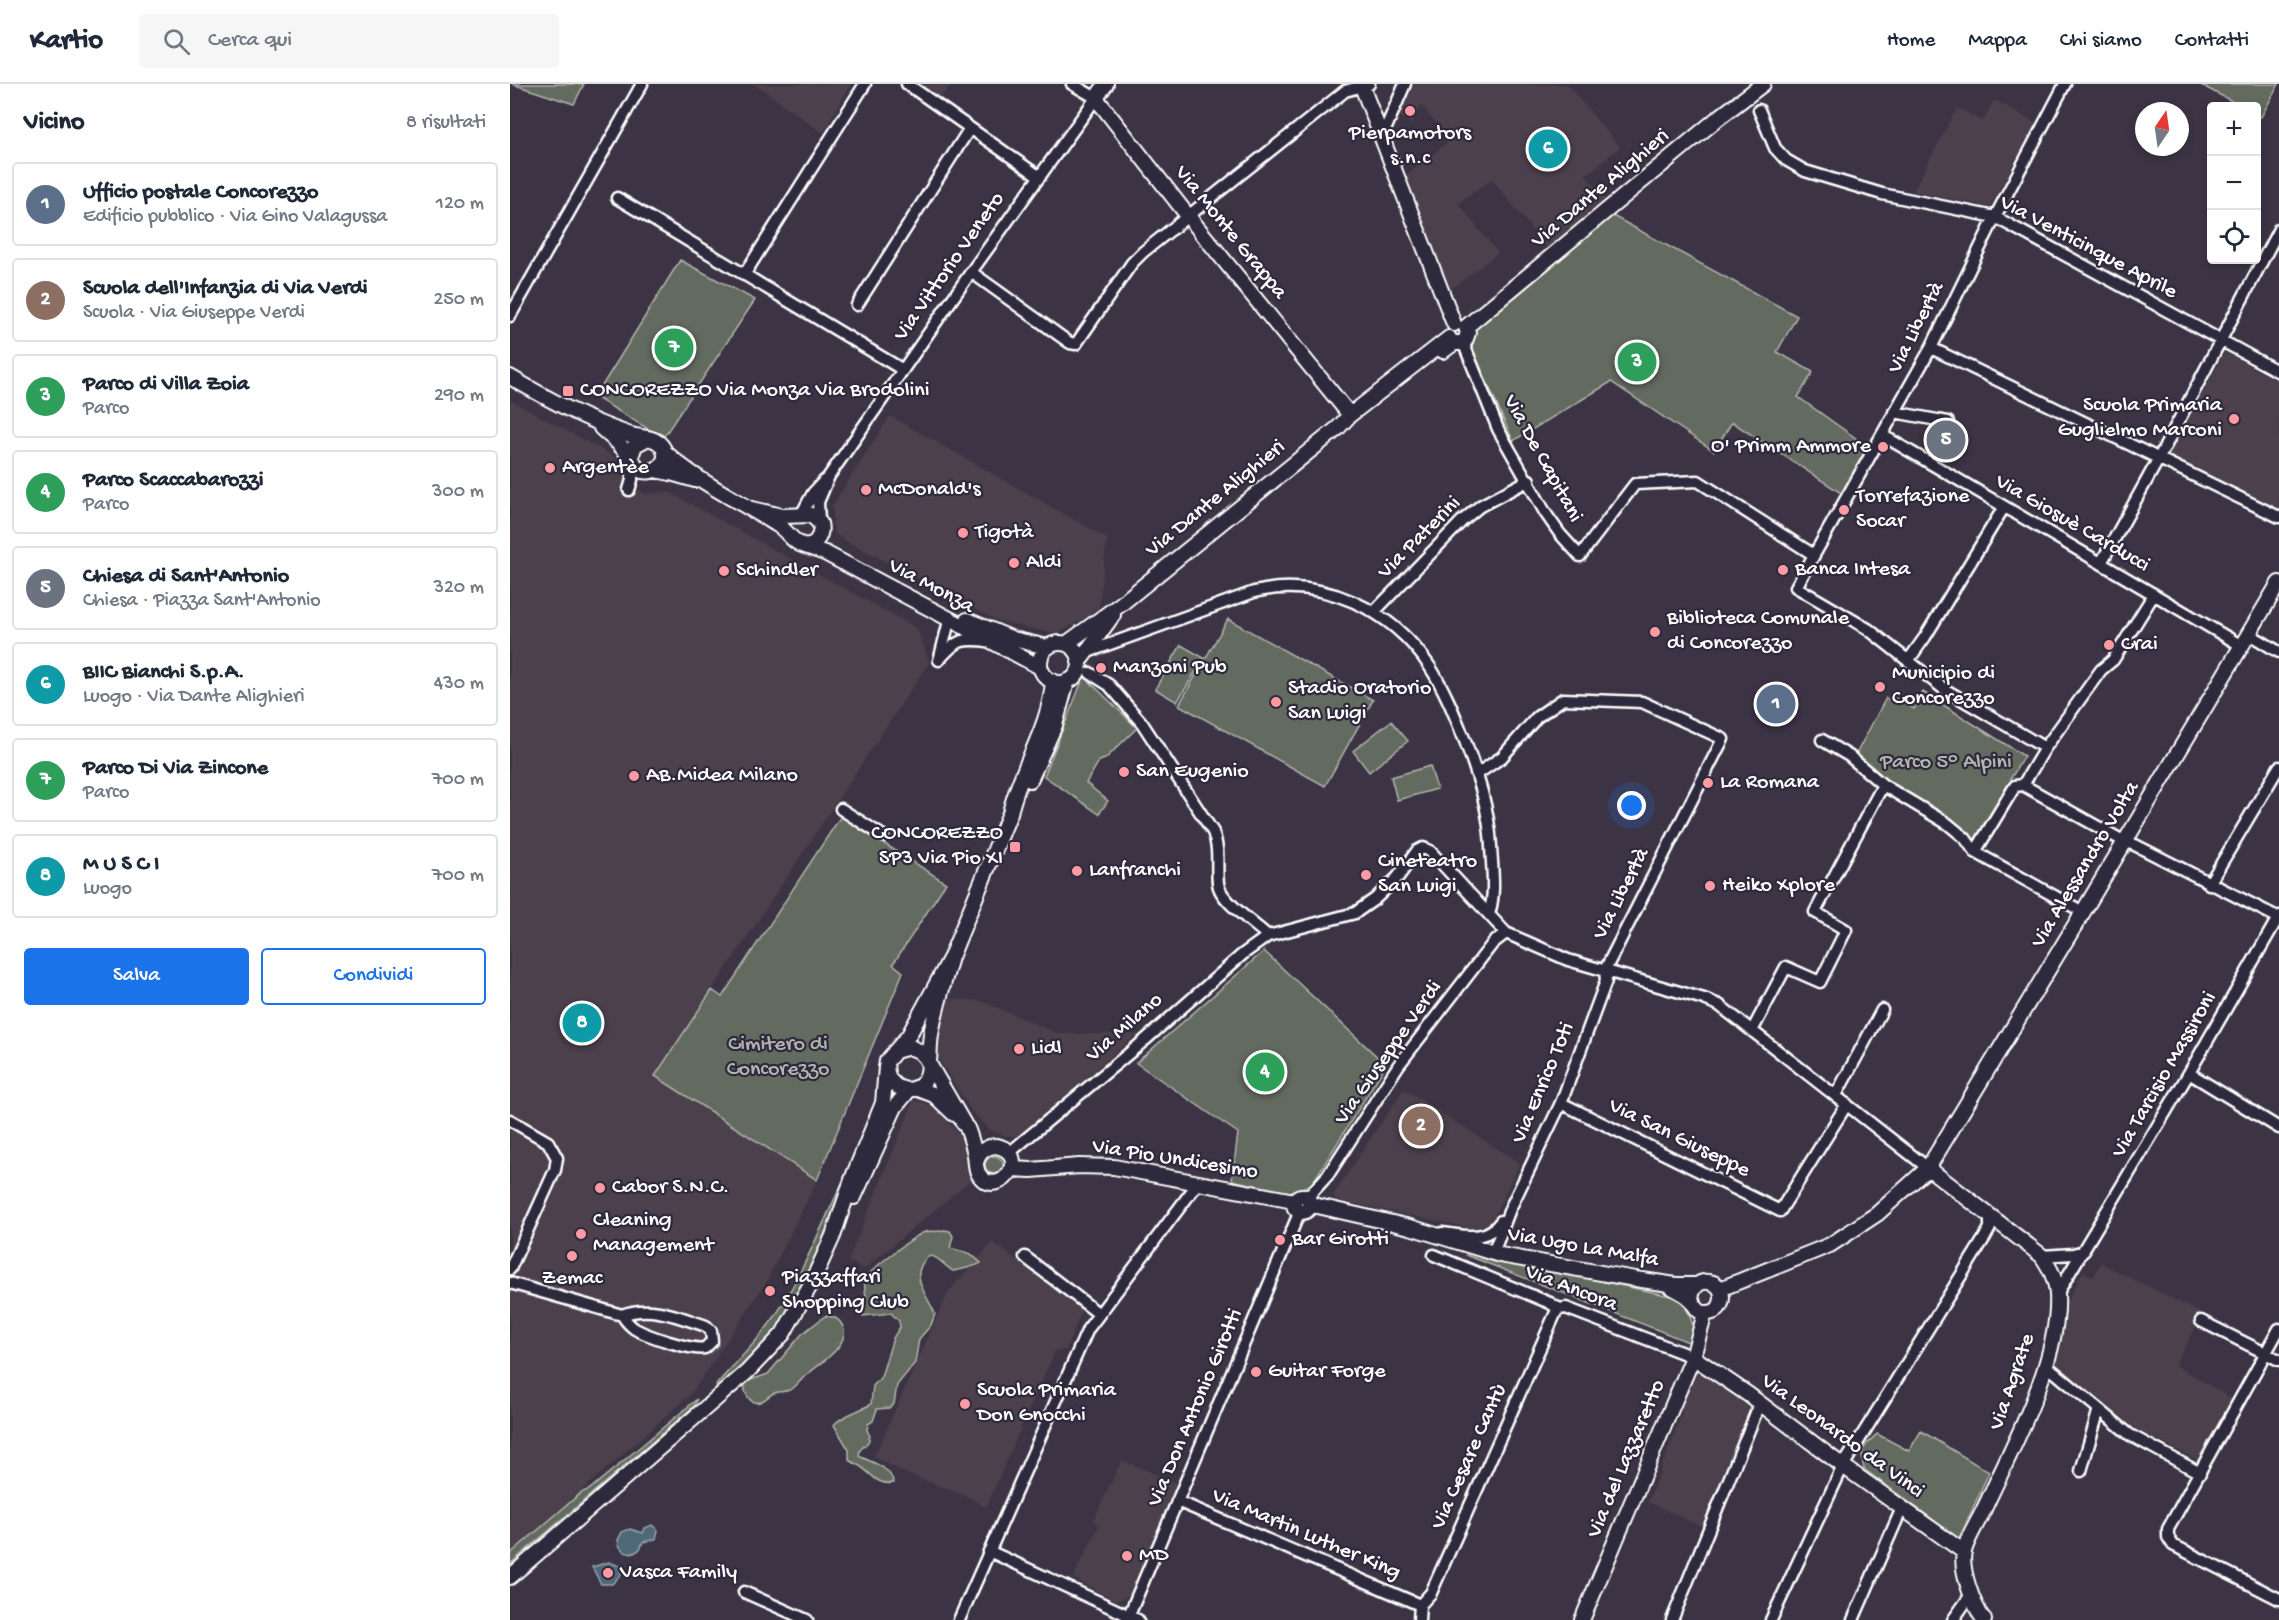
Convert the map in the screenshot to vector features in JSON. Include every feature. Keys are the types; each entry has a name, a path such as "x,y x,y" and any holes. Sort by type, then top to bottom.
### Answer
{"main road":[{"name":"Via Vittorio Veneto","path":"1096,98 1106,84"},
{"name":"Via Dante Alighieri","path":"1338,428 1355,421 1726,112 1763,84"},
{"path":"1364,85 1457,335"},
{"name":"Via Monte Grappa","path":"1096,98 1188,216 1350,415"},
{"name":"Via Dante Alighieri","path":"1066,644 1121,604 1338,428 1350,415 1457,335"},
{"path":"511,377 592,421 657,442 664,451 663,462 652,471 639,470 617,442 592,421"},
{"path":"631,459 634,444 646,439"},
{"name":"Via Monza","path":"664,451 702,482 752,509 796,540 1040,667"},
{"name":"Via Monza","path":"652,471 671,473 702,482"},
{"name":"Via Monza","path":"752,509 774,515 800,515"},
{"path":"800,515 810,515 820,526 819,538 814,543 796,540 791,524 800,515"},
{"name":"Via Monza","path":"820,526 829,545 836,551 958,616 1013,639 1047,647"},
{"name":"Via Alessandro Volta","path":"1928,1168 2279,583"},
{"name":"Via Dante Alighieri","path":"1082,657 1121,604"},
{"path":"1010,813 1023,795 1055,725 1067,681 1077,673 1082,657 1066,644 1047,647 1041,656 1040,667 1043,674 1053,681 1067,681"},
{"path":"833,1236 853,1177 883,1102 889,1058 909,1035 951,957 1043,725 1053,681"},
{"path":"510,1577 747,1372 770,1350 795,1316 895,1107 927,1078 933,1024 951,957"},
{"path":"886,1067 887,1076 892,1083 901,1089 913,1089 934,1095 966,1126 974,1135 992,1146 1002,1147 1009,1153 1012,1158 1012,1169 1005,1179 994,1183 982,1178 976,1168 966,1126 923,1054 905,1047 895,1052"},
{"path":"976,1162 981,1151 992,1146"},
{"name":"Via Pio Undicesimo","path":"1012,1169 1102,1166 1303,1204 1424,1231 1493,1253"},
{"path":"1705,1313 1715,1311 1722,1304 1720,1289 1830,1245 1877,1214 1928,1168"},
{"name":"Via Agrate","path":"1928,1168 2043,1256 2052,1270 2057,1294 2057,1315 2046,1365 2022,1426 1964,1552"},
{"name":"Via Ugo La Malfa","path":"1493,1253 1666,1284 1697,1285 1707,1281 1717,1285 1720,1289"},
{"name":"Via Ugo La Malfa","path":"1666,1284 1691,1299 1696,1308 1705,1313"},
{"path":"1691,1299 1697,1285"},
{"name":"Via del Lazzaretto","path":"1582,1620 1694,1357 1705,1313"},
{"name":"Via Leonardo da Vinci","path":"1694,1357 1964,1552"},
{"path":"1964,1552 1970,1596 1984,1620"}],"street":[{"path":"510,316 642,84"},
{"path":"744,274 865,84"},
{"path":"907,84 1040,177"},
{"name":"Via Monte Grappa","path":"1072,84 1096,98"},
{"path":"1382,137 1405,84"},
{"name":"Via Libertà","path":"1908,661 1868,629 1796,587 1931,348 1995,217 2065,84"},
{"path":"971,272 1071,343 1076,344 1132,263 1343,88 1364,85"},
{"name":"Via Vittorio Veneto","path":"820,526 818,502 830,476 971,272 1096,98"},
{"name":"Via Venticinque Aprile","path":"1759,110 1775,148 1786,160 1804,171 1882,195 1995,217 2279,372"},
{"path":"857,305 970,128"},
{"path":"617,198 903,370"},
{"path":"2101,564 2279,229"},
{"name":"Via De Capitani","path":"1457,335 1498,429 1553,524 1580,556 1635,484 1698,481 1814,555"},
{"path":"1931,348 2279,517"},
{"path":"1894,412 1948,422"},
{"name":"Via Giosuè Carducci","path":"1882,435 2154,594 2245,640 2279,652"},
{"path":"631,459 632,480 629,490 652,471"},
{"name":"Via Vittorio Veneto","path":"800,515 815,490 830,476"},
{"name":"Via Paterini","path":"1374,612 1462,521 1480,506 1529,480"},
{"path":"2004,507 1908,661 1944,689 2045,748"},
{"path":"1082,657 1254,592 1271,588 1302,588 1339,594 1374,612 1402,635 1430,667 1455,715 1477,774 1490,827 1493,900 1488,914"},
{"path":"2023,785 2045,748 2101,670 2113,660 2154,594"},
{"path":"949,621 939,660 960,641 990,641"},
{"path":"1090,673 1109,685 1142,723 1213,832 1218,844 1218,886 1224,898 1268,936 1354,913 1375,899 1398,877 1417,851 1423,848 1430,851 1506,933 1568,960 1719,1005 1928,1168"},
{"name":"Via Libertà","path":"1477,774 1502,758 1537,717 1563,699 1642,702 1723,739 1605,970"},
{"path":"1822,740 1849,756 1883,785 1948,824 1965,838 1975,852 2083,912"},
{"path":"2209,884 2279,767"},
{"path":"1752,1031 1786,968 1820,982 1846,930 1815,912 1883,785"},
{"path":"1975,852 2015,786 2023,785 2125,842 2279,917"},
{"path":"841,809 883,836"},
{"name":"Via Tarcisio Massironi","path":"2057,1294 2279,917"},
{"name":"Via Giuseppe Verdi","path":"1303,1204 1328,1175 1398,1066 1493,943 1506,933"},
{"name":"Via Milano","path":"1009,1153 1145,1040 1243,954 1268,936"},
{"name":"Via Enrico Toti","path":"1493,1253 1510,1209 1562,1103 1563,1094 1606,981 1605,970"},
{"path":"1836,1095 1882,1010"},
{"path":"2189,1073 2279,1128"},
{"name":"Via San Giuseppe","path":"1562,1103 1780,1211 1847,1104"},
{"path":"510,1120 548,1142 557,1158 555,1170 510,1269"},
{"path":"959,1620 1084,1338 1099,1314 1198,1183"},
{"name":"Via Don Antonio Girotti","path":"1131,1619 1177,1501 1303,1204"},
{"name":"Via Enrico Toti","path":"1424,1231 1469,1235 1488,1234 1495,1229 1510,1209"},
{"path":"1771,1620 1843,1466 1985,1237 1990,1228 1990,1215"},
{"path":"1985,1237 2003,1231 2014,1234"},
{"path":"2043,1256 2084,1251"},
{"name":"Via Ancora","path":"1434,1255 1550,1303 1559,1309 1566,1308 1694,1357"},
{"path":"1025,1257 1099,1314"},
{"path":"510,1283 622,1315 635,1310 656,1311 706,1326 711,1331 712,1341 705,1348 694,1348 638,1331 629,1325 622,1315"},
{"name":"Via Cesare Cantù","path":"1420,1605 1431,1593 1559,1309"},
{"path":"2201,1321 2279,1360"},
{"path":"2279,1329 2168,1529 2168,1537 2173,1545 2279,1599"},
{"path":"2046,1365 2130,1434 2200,1473"},
{"path":"1672,1620 1760,1403"},
{"path":"2081,1471 2098,1409"},
{"name":"Via Martin Luther King","path":"1177,1501 1420,1605"},
{"path":"1853,1620 1902,1508"},
{"path":"989,1551 1131,1619"},
{"path":"744,1592 807,1620"},
{"path":"1953,1620 1970,1596"},
{"path":"1419,1620 1420,1605"}],"shaded area":[{"path":"751,84 851,84 823,133 762,89"},
{"path":"918,84 951,84 940,99"},
{"path":"1414,84 1567,84 1620,147 1586,175 1609,204 1550,252 1492,179 1458,203 1498,253 1450,290 1406,176 1450,140 1421,105 1412,124 1397,115"},
{"path":"1994,100 2036,123 1990,207 1913,191 1957,108 1983,121"},
{"name":"Scuola Primaria Guglielmo Marconi","path":"2225,352 2279,382 2279,511 2168,457"},
{"path":"510,400 612,455 619,466 622,477 645,494 669,492 917,628 929,662 655,1076 817,1180 767,1281 691,1394 510,1554"},
{"path":"890,416 1107,538 1099,607 1084,619 1057,634 996,620 839,537 834,532 832,506"},
{"path":"948,999 981,1001 1059,1034 1137,1034 1020,1136 1005,1136 990,1130 972,1112 940,1061 937,1048 938,1034"},
{"path":"1404,1089 1520,1163 1489,1227 1479,1230 1336,1200 1333,1195"},
{"path":"914,1100 934,1106 964,1140 971,1161 973,1178 864,1269 848,1261"},
{"name":"Scuola Primaria Don Gnocchi","path":"993,1242 1082,1310 1066,1350 1055,1351 986,1507 971,1498 907,1474 874,1457 949,1291"},
{"path":"2101,1263 2203,1314 2175,1365 2234,1400 2199,1461 2137,1430 2054,1367 2059,1345 2061,1313 2083,1271 2093,1277"},
{"path":"1696,1369 1752,1404 1703,1527 1648,1502 1682,1414 1682,1403"},
{"path":"1122,1460 1179,1484 1131,1594 1117,1601 1073,1578 1099,1526 1093,1521"}],"green space":[{"path":"512,84 584,84 574,104"},
{"path":"2199,84 2279,84 2261,117 2261,102 2233,102"},
{"path":"1611,215 1797,316 1777,352 1813,372 1798,397 1871,449 1844,495 1732,422 1714,451 1611,382 1513,441 1471,346 1476,328"},
{"path":"680,260 755,300 663,438 595,397"},
{"name":"Stadio Oratorio San Luigi","path":"1228,619 1373,700 1325,786 1179,705"},
{"path":"1181,645 1204,658 1177,702 1155,689"},
{"path":"1084,676 1137,728 1105,759 1099,761 1086,783 1108,801 1099,814 1044,776"},
{"name":"Parco 5° Alpini","path":"1923,692 2024,756 2011,778 2012,785 1978,843 1949,821 1883,780 1856,754 1886,698 1890,700 1892,696 1914,709"},
{"path":"1391,721 1408,741 1369,772 1353,751"},
{"path":"1430,766 1437,789 1397,800 1391,777"},
{"name":"Cimitero di Concorezzo","path":"841,816 946,883 893,964 903,972 817,1180 655,1076 712,990 722,997"},
{"path":"1264,951 1386,1065 1312,1184 1289,1193 1232,1180 1238,1133 1136,1063"},
{"path":"994,1156 1000,1159 1003,1165 1000,1171 994,1174 988,1171 985,1165 988,1159"},
{"path":"845,1181 814,1262 784,1319 759,1351 717,1388 716,1385 776,1315"},
{"path":"950,1231 953,1236 950,1248 971,1254 981,1263 953,1271 931,1256 921,1267 919,1273 922,1287 935,1314 931,1325 919,1339 915,1363 897,1385 894,1404 889,1408 877,1409 873,1421 868,1424 867,1430 870,1436 868,1442 860,1450 859,1456 884,1469 892,1477 894,1483 883,1482 849,1460 849,1450 834,1425 845,1416 871,1404 873,1386 881,1377 893,1338 900,1327 899,1321 891,1313 863,1316 860,1305 866,1296 865,1280 876,1267 912,1239 925,1232"},
{"path":"1467,1252 1679,1298 1691,1319 1693,1330 1691,1343 1466,1255"},
{"path":"825,1316 838,1319 844,1331 839,1346 833,1353 792,1389 774,1393 758,1402 748,1398 745,1382 768,1374 802,1334"},
{"path":"697,1399 694,1406 510,1564 510,1554"},
{"path":"1921,1431 1989,1472 1959,1539 1864,1469 1863,1449 1877,1434 1909,1451"}],"water":[{"path":"652,1525 658,1530 656,1539 643,1542 638,1551 626,1552 619,1546 618,1540 622,1532 630,1529 643,1533 645,1528"},
{"name":"Vasca Family","path":"609,1562 620,1566 621,1575 612,1584 601,1584 592,1567"}],"place":[{"name":"Pierpamotors s.n.c","path":"1410,111"},
{"name":"BIIC Bianchi S.p.A.","path":"1548,149"},
{"name":"Parco Di Via Zincone","path":"674,348"},
{"name":"Parco di Villa Zoia","path":"1637,362"},
{"name":"CONCOREZZO Via Monza Via Brodolini","path":"568,391"},
{"name":"Scuola Primaria Guglielmo Marconi","path":"2234,419"},
{"name":"Chiesa di Sant'Antonio","path":"1946,440"},
{"name":"O' Primm Ammore","path":"1883,447"},
{"name":"Argentèe","path":"550,468"},
{"name":"McDonald's","path":"866,490"},
{"name":"Torrefazione Socar","path":"1844,510"},
{"name":"Tigotà","path":"963,533"},
{"name":"Aldi","path":"1014,563"},
{"name":"Banca Intesa","path":"1783,570"},
{"name":"Schindler","path":"724,571"},
{"name":"Biblioteca Comunale di Concorezzo","path":"1655,632"},
{"name":"Crai","path":"2109,645"},
{"name":"Manzoni Pub","path":"1101,668"},
{"name":"Municipio di Concorezzo","path":"1880,687"},
{"name":"Stadio Oratorio San Luigi","path":"1276,702"},
{"name":"Ufficio postale Concorezzo","path":"1776,704"},
{"name":"San Eugenio","path":"1124,772"},
{"name":"AB.Midea Milano","path":"634,776"},
{"name":"La Romana","path":"1708,783"},
{"name":"CONCOREZZO SP3 Via Pio XI","path":"1015,847"},
{"name":"Lanfranchi","path":"1077,871"},
{"name":"Cineteatro San Luigi","path":"1366,875"},
{"name":"Heiko Xplore","path":"1710,886"},
{"name":"M U S C I","path":"582,1023"},
{"name":"Lidl","path":"1019,1049"},
{"name":"Parco Scaccabarozzi","path":"1265,1072"},
{"name":"Scuola dell'Infanzia di Via Verdi","path":"1421,1126"},
{"name":"Cabor S.N.C.","path":"600,1188"},
{"name":"Cleaning Management","path":"581,1234"},
{"name":"Bar Girotti","path":"1280,1240"},
{"name":"Zemac","path":"572,1256"},
{"name":"Piazzaffari Shopping Club","path":"770,1291"},
{"name":"Guitar Forge","path":"1256,1372"},
{"name":"Scuola Primaria Don Gnocchi","path":"965,1404"},
{"name":"MD","path":"1127,1556"},
{"name":"Vasca Family","path":"608,1573"}]}
